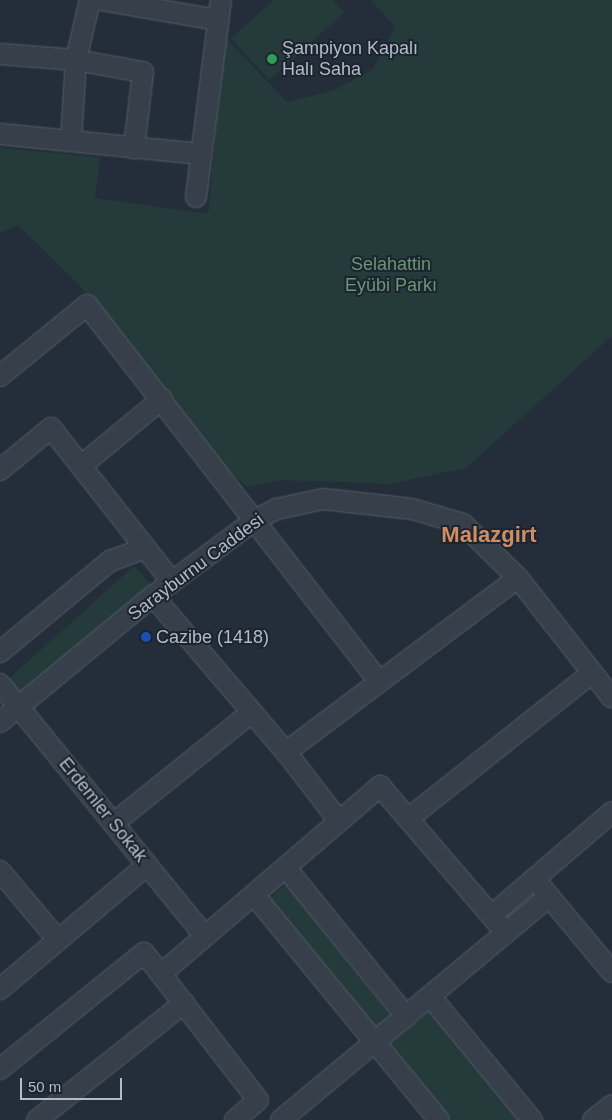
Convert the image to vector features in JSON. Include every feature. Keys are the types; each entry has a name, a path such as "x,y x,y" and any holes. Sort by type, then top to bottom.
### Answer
{"street":[{"path":"71,141 76,60 90,0"},
{"path":"102,0 218,20"},
{"path":"196,197 221,0"},
{"path":"0,54 76,60 143,72 134,148"},
{"path":"0,134 202,154"},
{"path":"0,376 87,305 379,682"},
{"path":"81,466 162,400"},
{"path":"0,470 52,428 172,582"},
{"name":"Sarayburnu Caddesi","path":"0,722 153,596 255,520 277,509 323,499 412,509 463,524 518,578 612,698"},
{"path":"0,652 110,561 146,548"},
{"path":"286,752 518,578"},
{"path":"153,596 286,752 339,821"},
{"path":"409,818 592,673"},
{"name":"Erdemler Sokak","path":"0,684 205,936"},
{"path":"114,823 252,712"},
{"path":"162,974 380,786 505,932"},
{"path":"492,916 612,812"},
{"path":"0,989 147,865"},
{"path":"286,868 406,1016"},
{"path":"0,871 58,940"},
{"path":"535,878 612,972"},
{"path":"254,895 376,1041 439,1120"},
{"path":"281,1120 549,897"},
{"path":"0,1070 144,953 258,1100 236,1120"},
{"path":"430,996 532,1120"},
{"path":"37,1120 184,1003"},
{"path":"593,1120 612,1105"}],"green space":[{"name":"Şampiyon Kapalı Halı Saha","path":"274,0 333,0 344,13 269,80 231,38"},
{"name":"Selahattin Eyübi Parkı","path":"371,0 612,0 612,336 466,468 390,484 281,480 247,487 228,470 81,287 18,225 0,233 0,148 100,157 95,198 208,214 225,37 287,102 335,90 373,69 395,27"},
{"path":"134,566 152,586 25,700 7,680"},
{"path":"287,884 392,1018 374,1032 269,898"},
{"path":"433,1009 523,1120 451,1120 390,1043"}],"place":[{"name":"Şampiyon Kapalı Halı Saha","path":"272,59"},
{"name":"Cazibe (1418)","path":"146,637"}],"district":[{"name":"Malazgirt","path":"489,535"}]}
